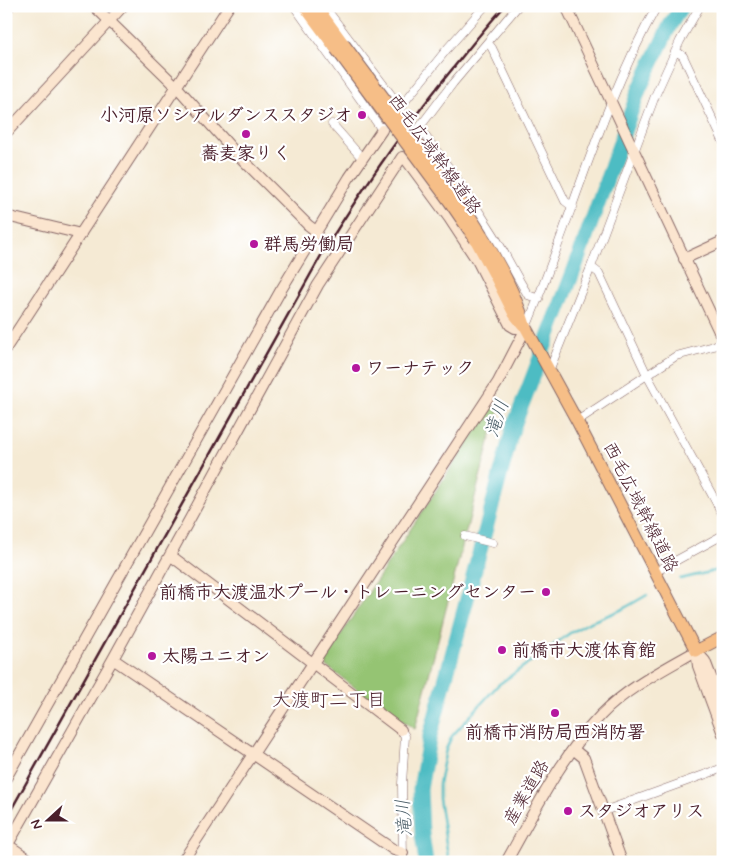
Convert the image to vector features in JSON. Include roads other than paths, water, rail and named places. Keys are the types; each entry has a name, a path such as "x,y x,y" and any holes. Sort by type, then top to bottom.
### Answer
{"main road":[{"name":"西毛広域幹線道路","path":"304,6 340,46 458,197 478,237 510,286 528,332 577,421 696,651"},
{"name":"西毛広域幹線道路","path":"316,6 340,46"},
{"name":"産業道路","path":"696,651 723,636"}],"street":[{"path":"94,6 177,87 235,152 316,231"},
{"path":"6,133 123,6"},
{"path":"6,348 229,6"},
{"path":"294,6 382,130"},
{"path":"324,6 401,108"},
{"path":"33,862 7,846 113,659 318,285 402,158 404,148 518,6"},
{"path":"566,6 723,340 714,346 680,354 577,421"},
{"path":"182,862 498,382 528,332 538,298 572,207 613,107 630,59 657,6"},
{"path":"548,368 591,267 655,96 700,6"},
{"path":"6,778 316,231 382,130 480,8"},
{"path":"488,43 565,200 572,207"},
{"path":"676,51 683,56 723,141"},
{"path":"332,124 362,158"},
{"path":"419,128 459,181 495,236 528,295 538,298"},
{"path":"402,158 407,160 478,262 510,325 528,332"},
{"path":"6,216 81,234"},
{"path":"684,259 723,241"},
{"path":"591,267 599,273 647,374 723,515"},
{"path":"655,572 723,535"},
{"path":"464,536 493,543"},
{"path":"170,555 404,733 402,784 403,857"},
{"name":"西毛広域幹線道路","path":"696,651 705,661 723,708"},
{"name":"西毛広域幹線道路","path":"696,651 698,666 723,734"},
{"name":"産業道路","path":"506,862 556,773 602,714 628,692 696,651"},
{"path":"113,659 403,857"},
{"path":"573,749 584,758 622,862"},
{"path":"604,811 723,768"}],"waterway":[{"name":"滝川","path":"426,862 422,834 420,789 429,740 513,428 574,270 639,90 670,25 682,6"},
{"path":"680,579 723,569"},
{"path":"449,862 439,799 439,784 446,749 452,736 498,685 570,633 588,623 621,610 647,595"}],"railway":[{"path":"6,819 323,252 404,131 505,6"}],"place":[{"name":"小河原ソシアルダンススタジオ","path":"362,115"},
{"name":"蕎麦家りく","path":"246,134"},
{"name":"群馬労働局","path":"254,244"},
{"name":"ワーナテック","path":"356,368"},
{"name":"前橋市大渡温水プール・トレーニングセンター","path":"546,592"},
{"name":"前橋市大渡体育館","path":"502,650"},
{"name":"太陽ユニオン","path":"152,656"},
{"name":"前橋市消防局西消防署","path":"555,713"},
{"name":"スタジオアリス","path":"568,811"}],"district":[{"name":"大渡町二丁目","path":"329,699"}]}
